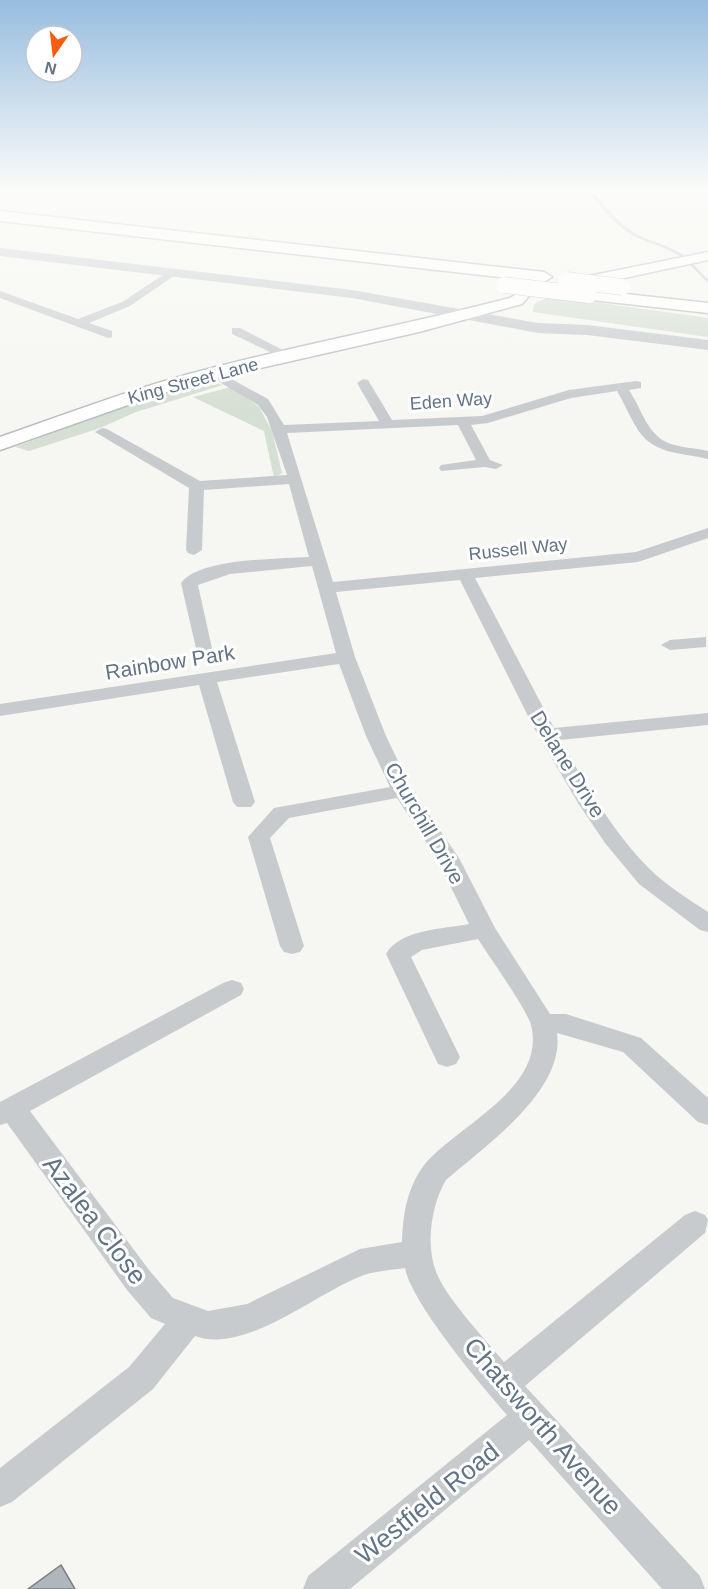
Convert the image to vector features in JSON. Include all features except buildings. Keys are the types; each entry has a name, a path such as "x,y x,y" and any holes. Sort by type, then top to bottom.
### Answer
{"highway":[{"path":"319,262 708,308"},
{"path":"413,262 708,296"}],"main road":[{"name":"King Street Lane","path":"0,444 152,390 213,373 521,297 680,262"}],"street":[{"path":"94,262 352,294 587,330 708,345"},
{"path":"79,323 126,304 176,271"},
{"path":"0,294 108,334"},
{"path":"352,294 405,298 552,329 587,330"},
{"path":"521,297 520,310 532,320"},
{"path":"375,298 387,304 396,314 400,323 393,330"},
{"path":"220,334 237,331 251,323"},
{"path":"237,331 289,356"},
{"name":"Churchill Drive","path":"213,373 263,402 280,429 328,588 346,657 376,736 402,792 448,858 484,930 543,1023"},
{"path":"363,382 388,424"},
{"name":"Eden Way","path":"280,429 463,422 510,414 569,394 636,385"},
{"path":"621,387 651,438 673,449 708,455"},
{"path":"446,468 491,464 463,422"},
{"path":"102,432 197,486 295,479"},
{"path":"194,550 197,486"},
{"name":"Russell Way","path":"328,588 638,557 708,533"},
{"path":"204,653 189,583 195,577 220,570 320,561"},
{"name":"Delane Drive","path":"465,574 548,735 593,808 641,873 708,924"},
{"path":"670,645 707,643 696,625"},
{"name":"Rainbow Park","path":"0,710 346,657"},
{"path":"207,679 244,802"},
{"path":"548,735 708,719"},
{"path":"292,946 259,837 282,813 402,792"},
{"path":"447,1057 398,954 415,943 484,930"},
{"name":"Azalea Close","path":"232,989 6,1111 162,1308 208,1326 251,1318 360,1262 417,1253"},
{"path":"417,1253 418,1217 424,1191 436,1173 522,1096 539,1067 546,1047 543,1023 566,1024 632,1045 708,1114"},
{"path":"502,1385 695,1224"},
{"name":"Chatsworth Avenue","path":"417,1253 422,1278 436,1300 502,1385 687,1589"},
{"path":"0,1490 141,1378 189,1319"},
{"name":"Westfield Road","path":"321,1589 532,1416"}],"shaded area":[{"path":"551,296 708,318 708,337 533,312 534,304"},
{"path":"205,381 223,385 136,412 100,428 29,451 15,447 152,396"},
{"path":"231,387 259,407 272,431 282,473 274,478 264,431 193,397"}],"waterway":[{"path":"691,264 708,282"}]}
